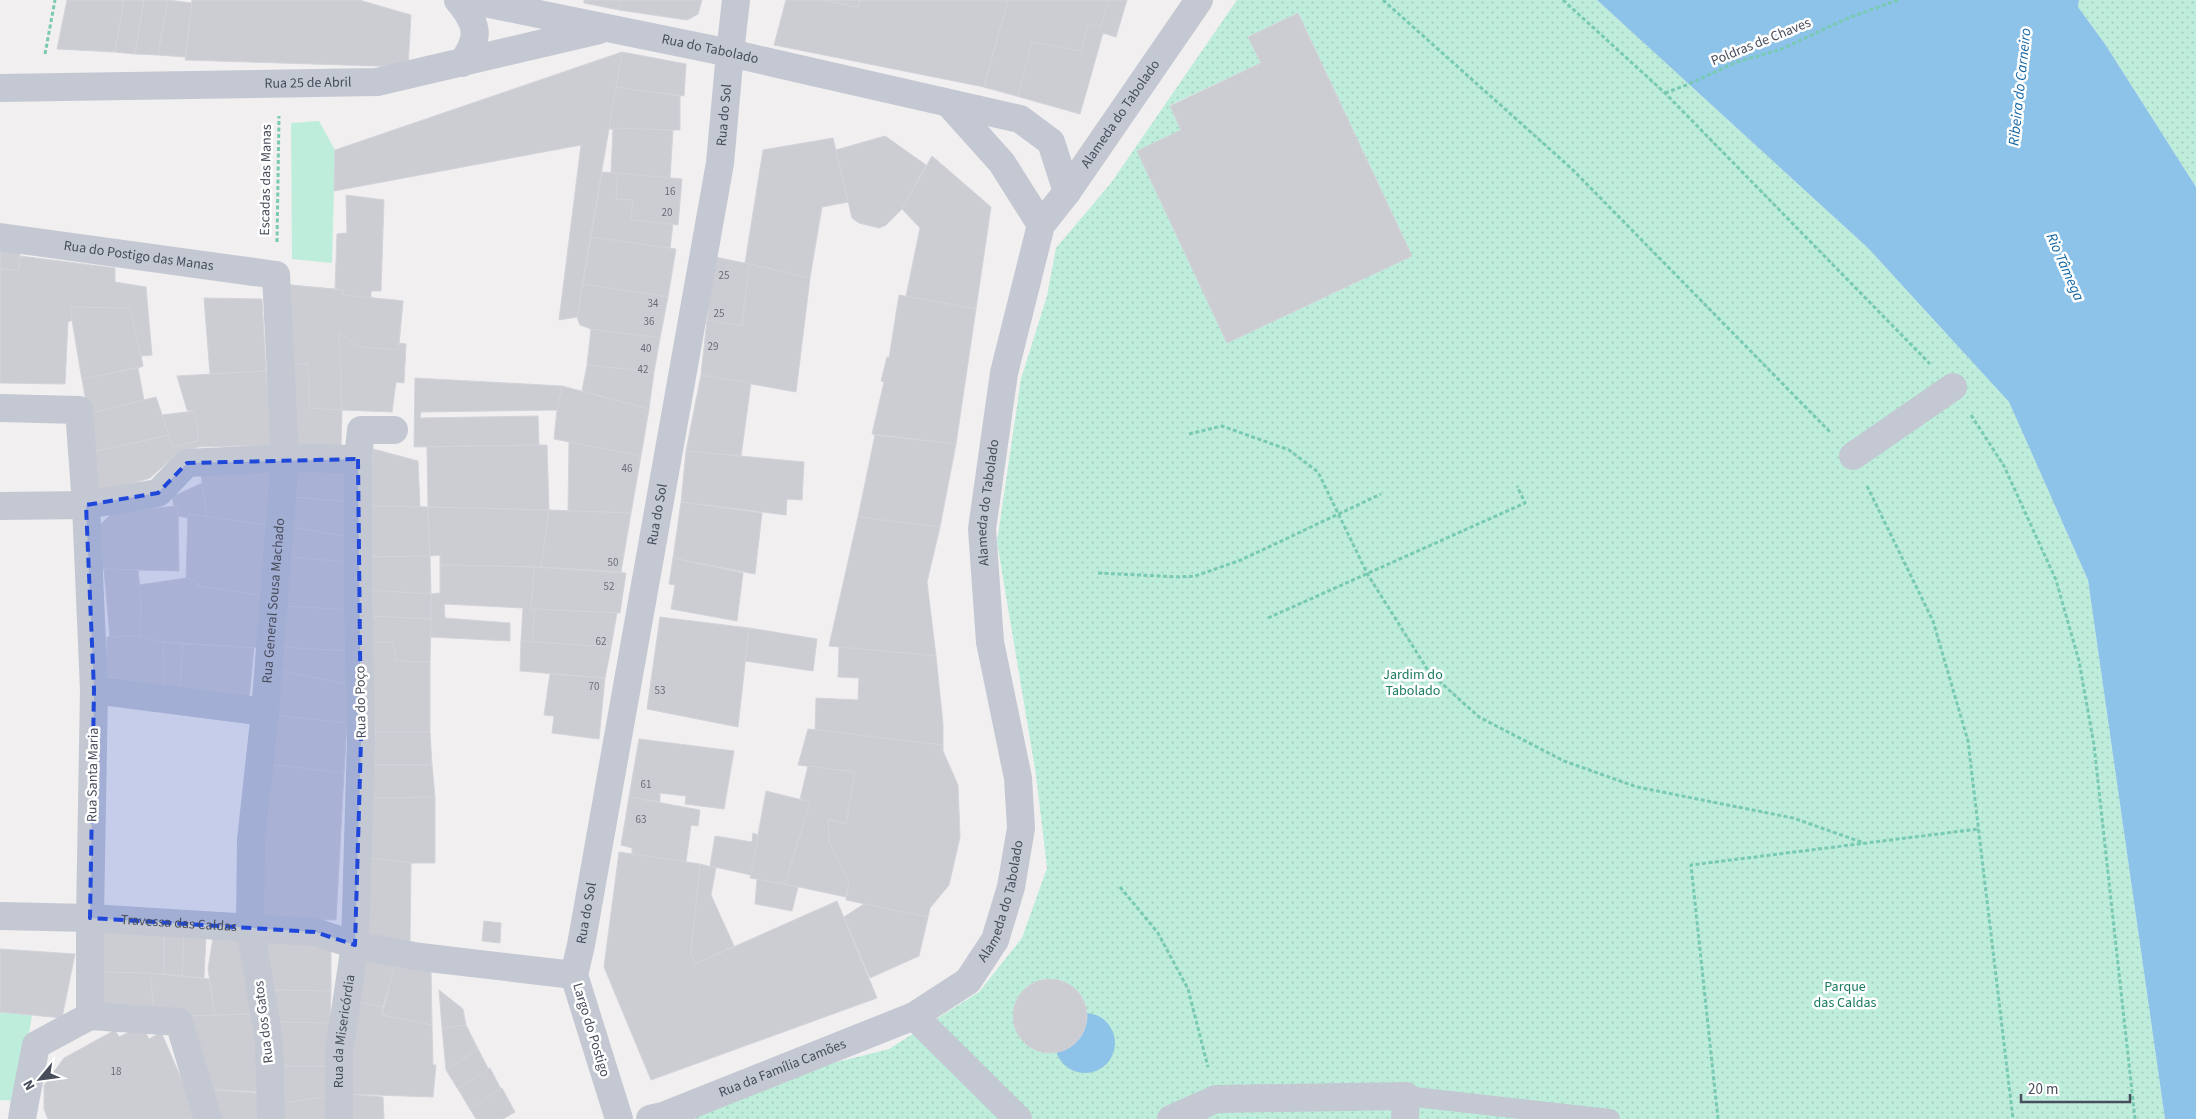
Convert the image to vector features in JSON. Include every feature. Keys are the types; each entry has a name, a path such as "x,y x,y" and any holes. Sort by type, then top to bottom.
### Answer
{"street":[{"path":"458,0 470,15 476,34 472,48 462,62"},
{"name":"Rua do Tabolado","path":"470,0 730,53 1020,120 1051,142 1067,192"},
{"name":"Rua do Sol","path":"574,975 581,945 720,163 736,0"},
{"name":"Alameda do Tabolado","path":"914,1016 968,981 996,940 1012,887 1021,828 1018,778 990,642 982,529 1004,373 1041,225 1067,192 1199,0"},
{"name":"Rua 25 de Abril","path":"0,88 377,82 608,28"},
{"path":"950,105 1002,163 1041,225"},
{"name":"Rua do Postigo das Manas","path":"0,237 276,275"},
{"name":"Rua General Sousa Machado","path":"250,926 251,840 265,712 285,458 276,275"},
{"path":"1853,456 1953,387"},
{"name":"Rua Santa Maria","path":"0,408 79,410 86,504 94,690 90,1016"},
{"name":"Rua do Poço","path":"355,944 361,740 358,459 360,430 394,430"},
{"path":"0,506 86,504 158,494 186,462 285,458 358,459"},
{"path":"94,690 265,712"},
{"name":"Travessa das Caldas","path":"0,916 90,918 250,926 315,932 355,944 420,957"},
{"name":"Rua dos Gatos","path":"250,926 269,1040 271,1119"},
{"name":"Rua da Misericórdia","path":"339,1119 339,1052 355,944"},
{"name":"Largo do Postigo","path":"420,957 574,975 619,1119"},
{"path":"23,1113 36,1045 90,1016 179,1022 208,1119"},
{"path":"914,1016 1018,1119"},
{"name":"Rua da Família Camões","path":"650,1119 663,1116 914,1016"},
{"path":"1170,1119 1216,1099 1405,1107"}],"lane":[{"path":"1405,1107 1610,1119"}],"path":[{"path":"48,41 54,0"},
{"path":"1383,0 1572,169 1853,456 1934,621 1968,741 2014,1119"},
{"path":"1563,0 1665,92 1953,387 2008,475 2056,580 2079,660 2094,745 2135,1119"},
{"name":"Poldras de Chaves","path":"1665,92 1689,84 1737,62 1782,49 1848,18 1898,0"},
{"name":"Escadas das Manas","path":"276,275 279,84"},
{"path":"1189,434 1222,426 1289,450 1318,472 1368,575 1429,672 1479,717 1564,761 1637,786 1793,818 1864,843"},
{"path":"1268,618 1368,575 1525,503 1517,486"},
{"path":"1098,572 1180,577 1195,576 1241,560 1381,494"},
{"path":"1718,1119 1691,865 1978,829"},
{"path":"1120,887 1158,934 1188,989 1216,1099"}],"highlighted area":[{"path":"358,459 361,740 355,945 315,932 90,918 94,690 86,505 158,493 187,463"}],"green space":[{"name":"Jardim do Tabolado","path":"1237,0 1597,0 1868,248 2009,402 2088,580 2165,1119 649,1119 646,1110 889,1049 979,992 1022,938 1047,868 1036,775 997,542 1021,379 1047,296 1056,248 1111,183","holes":["1298,13 1412,256 1227,343 1181,130 1170,105 1261,63 1248,37"]},
{"path":"2079,0 2196,0 2196,187 2105,44 2078,7"},
{"path":"319,121 335,150 332,263 292,259 291,123"},
{"path":"0,1012 32,1015 18,1101 0,1100"}],"water":[{"path":"1597,0 2079,0 2078,7 2105,44 2196,187 2196,1119 2165,1119 2088,580 2009,402 1868,248"},
{"path":"1085,1013 1102,1018 1110,1026 1115,1043 1110,1060 1102,1068 1085,1073 1068,1068 1060,1060 1055,1043 1060,1026 1068,1018"}],"building":[{"path":"67,0 124,0 115,52 57,49"},
{"path":"124,0 144,0 135,54 115,52"},
{"path":"144,0 168,0 158,55 135,54"},
{"path":"168,0 192,3 185,57 158,55"},
{"path":"192,0 359,0 411,15 408,67 185,60"},
{"path":"584,0 621,0 619,10 584,3"},
{"path":"621,0 702,0 698,14 687,20 619,10"},
{"path":"786,0 822,0 858,7 860,0 1008,0 984,87 774,45"},
{"path":"822,0 860,0 858,7"},
{"path":"1008,0 1127,0 1116,37 1103,33 1080,114 984,87"},
{"path":"1008,0 1109,0 1100,28 1089,24 1081,51 1032,42 1018,96 984,87"},
{"path":"1298,13 1412,256 1227,343 1137,151 1181,130 1170,106 1261,63 1248,37"},
{"path":"622,52 577,317 559,320 581,145 334,191 335,150"},
{"path":"622,52 686,64 684,96 616,87"},
{"path":"616,87 680,96 680,130 609,129"},
{"path":"613,128 673,130 670,178 611,173"},
{"path":"885,136 926,165 902,209 886,225 879,228 859,223 852,218 836,150"},
{"path":"833,138 848,202 822,207 810,278 745,263 763,150"},
{"path":"932,156 991,207 976,309 906,296 920,228 902,209"},
{"path":"602,172 618,173 616,199 633,200 631,220 673,224 670,248 591,237"},
{"path":"618,173 682,179 678,225 631,220 633,200 616,199"},
{"path":"346,195 384,200 381,291 371,291 371,298 343,295 343,290 335,289 337,234 347,233"},
{"path":"591,237 676,249 668,297 583,284"},
{"path":"0,249 20,252 19,270 0,269"},
{"path":"20,256 115,268 115,282 146,287 152,355 141,356 143,366 82,379 72,320 68,322 65,384 0,383 0,269 19,270"},
{"path":"715,257 749,264 742,326 707,320"},
{"path":"749,264 810,278 796,392 701,375 707,320 742,326"},
{"path":"583,284 668,297 660,338 591,329 580,325 577,317"},
{"path":"290,285 343,290 343,295 403,301 399,343 406,344 404,383 396,382 392,412 342,410 341,448 297,445"},
{"path":"290,285 343,290 343,295 403,301 398,350 360,347 339,333 342,410 310,408 308,364 293,364"},
{"path":"899,295 976,309 956,444 872,434 884,382 881,381 887,357 889,358"},
{"path":"204,298 262,299 266,371 210,374"},
{"path":"70,307 130,308 143,366 82,379"},
{"path":"591,329 660,338 654,372 587,365"},
{"path":"587,365 654,372 649,409 582,391"},
{"path":"138,368 144,400 88,414 82,379"},
{"path":"266,371 273,445 199,447 179,452 150,478 98,494 92,452 198,429 194,411 187,410 177,376"},
{"path":"701,375 751,383 741,456 686,451"},
{"path":"415,378 562,386 557,410 421,412 420,418 538,416 539,445 414,447"},
{"path":"562,386 649,409 641,456 554,439"},
{"path":"156,397 169,435 92,452 88,414"},
{"path":"194,411 198,429 198,441 173,447 162,415"},
{"path":"875,435 956,444 940,527 858,517"},
{"path":"569,442 641,456 631,513 568,511"},
{"path":"547,445 549,510 428,507 427,447"},
{"path":"373,449 418,461 420,507 369,506"},
{"path":"686,451 804,462 802,500 787,499 786,515 681,502"},
{"path":"271,465 274,526 207,517 201,474"},
{"path":"293,469 351,470 350,502 293,497"},
{"path":"202,483 207,517 188,514 188,518 177,516 178,506 174,507 172,497"},
{"path":"293,497 350,502 348,537 292,527"},
{"path":"681,502 762,513 755,574 673,558"},
{"path":"178,506 179,571 101,569 99,526 113,512"},
{"path":"369,506 428,507 430,556 370,557"},
{"path":"428,507 549,510 541,567 440,565 440,555 430,556"},
{"path":"549,510 631,513 621,572 541,567"},
{"path":"188,514 274,526 266,596 197,586 197,581 186,578"},
{"path":"858,517 940,527 927,582 936,656 829,646"},
{"path":"292,527 348,537 348,562 287,557"},
{"path":"430,556 431,594 365,590 370,557"},
{"path":"287,557 348,562 351,610 282,606"},
{"path":"673,558 743,573 737,621 671,609 675,585 669,584"},
{"path":"440,565 534,567 531,609 535,609 532,642 521,641 523,608 444,604 445,618 510,623 510,641 430,637 431,594 440,593"},
{"path":"534,567 626,573 620,613 531,609"},
{"path":"104,569 138,570 141,602 108,605"},
{"path":"104,569 138,570 141,602 140,636 110,638"},
{"path":"186,578 197,581 197,586 266,596 259,648 163,642 140,636 141,602 139,585"},
{"path":"365,590 431,594 431,619 368,616"},
{"path":"282,606 351,610 351,651 279,647"},
{"path":"535,609 617,613 611,647 532,642"},
{"path":"368,616 431,619 430,662 396,661 393,643 369,641"},
{"path":"660,617 749,628 738,727 647,709"},
{"path":"749,628 817,639 813,671 745,661"},
{"path":"140,636 163,642 164,686 106,677 107,637"},
{"path":"369,641 393,643 396,661 430,662 430,732 375,732"},
{"path":"521,641 611,647 605,678 520,671"},
{"path":"163,642 183,644 180,690 164,686"},
{"path":"183,644 254,648 249,699 180,690"},
{"path":"279,647 351,651 354,685 275,670"},
{"path":"839,647 936,656 943,724 943,745 815,730 816,698 858,700 859,678 838,677"},
{"path":"275,670 351,685 347,723 270,715"},
{"path":"550,674 605,678 599,739 552,733 554,716 544,715"},
{"path":"270,715 347,723 344,773 266,764"},
{"path":"808,729 943,745 943,751 958,785 960,837 949,885 930,908 928,917 846,900 849,883 829,842 828,819 846,824 855,772 798,765"},
{"path":"375,732 430,732 432,765 374,765"},
{"path":"639,739 734,751 724,809 685,804 686,796 660,793 660,802 629,797"},
{"path":"266,764 344,773 336,920 258,918"},
{"path":"374,765 432,765 435,797 372,798"},
{"path":"808,766 855,772 846,824 828,819 829,842 849,883 846,897 785,884 810,802 800,799"},
{"path":"766,791 810,802 785,884 750,878"},
{"path":"435,797 435,863 411,863 370,858 372,798"},
{"path":"629,797 700,810 698,826 691,825 686,862 632,854 632,848 621,845"},
{"path":"753,833 758,835 751,875 710,866 715,836 752,842"},
{"path":"619,852 700,864 691,954 695,964 837,901 877,998 651,1080 604,967"},
{"path":"370,858 411,863 410,942 366,935"},
{"path":"700,864 716,868 711,895 734,946 695,964 691,954"},
{"path":"757,879 798,887 792,911 755,904"},
{"path":"864,904 928,917 919,956 870,978 844,917"},
{"path":"484,921 501,923 500,943 482,941"},
{"path":"97,926 164,935 164,974 99,972"},
{"path":"164,935 184,935 182,976 164,974"},
{"path":"184,935 206,936 204,978 182,976"},
{"path":"213,937 244,939 251,1014 215,1015 208,969"},
{"path":"262,941 331,944 331,991 275,990"},
{"path":"0,949 75,954 62,1018 0,1012"},
{"path":"359,950 396,962 383,1007 352,1001"},
{"path":"394,967 431,967 432,1025 382,1015"},
{"path":"99,972 150,973 154,1009 104,1005"},
{"path":"150,973 209,979 215,1015 191,1016 154,1009"},
{"path":"1050,979 1064,982 1076,990 1084,1002 1087,1016 1084,1030 1076,1042 1064,1050 1050,1053 1036,1050 1024,1042 1016,1030 1013,1016 1016,1002 1024,990 1036,982"},
{"path":"275,990 331,991 330,1023 276,1022"},
{"path":"439,990 463,1009 466,1025 442,1028"},
{"path":"352,1001 383,1007 382,1015 432,1025 433,1065 436,1065 433,1097 347,1094"},
{"path":"251,1014 261,1049 263,1092 203,1089 193,1049 191,1016"},
{"path":"276,1022 330,1023 332,1066 277,1066"},
{"path":"466,1025 478,1049 446,1070 442,1028"},
{"path":"142,1026 149,1039 161,1032 198,1117 193,1119 48,1119 44,1109 44,1085 64,1058 115,1030 119,1037"},
{"path":"478,1049 489,1070 459,1091 446,1070"},
{"path":"277,1066 332,1066 331,1096 276,1104"},
{"path":"490,1068 501,1089 471,1111 458,1089"},
{"path":"502,1088 515,1112 503,1119 476,1119 470,1109"},
{"path":"203,1089 256,1093 261,1119 216,1119"},
{"path":"347,1094 383,1097 384,1119 347,1119"},
{"path":"331,1096 331,1119 277,1119 276,1104"}],"water label":[{"name":"Ribeira do Carneiro","path":"2020,87"},
{"name":"Rio Tâmega","path":"2065,267"}],"park label":[{"name":"Parque das Caldas","path":"1845,996"}]}
